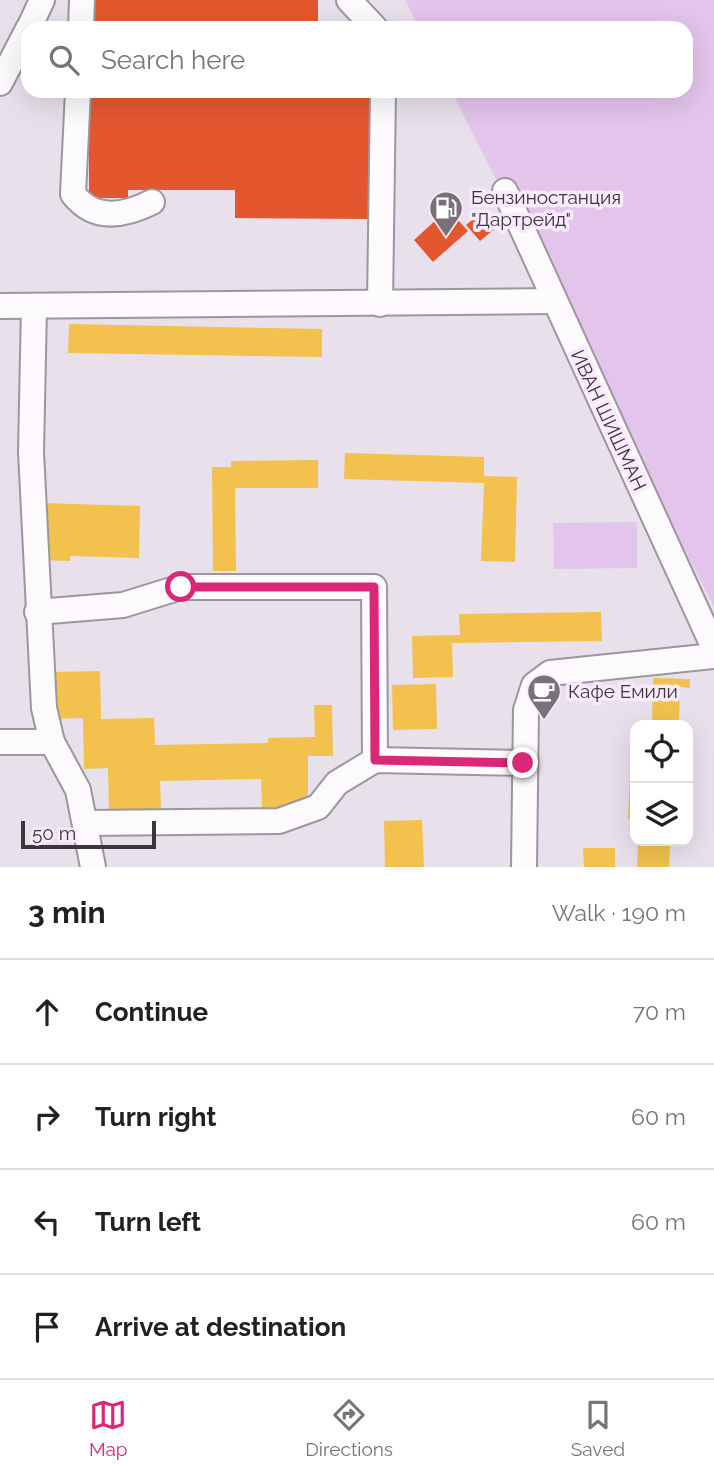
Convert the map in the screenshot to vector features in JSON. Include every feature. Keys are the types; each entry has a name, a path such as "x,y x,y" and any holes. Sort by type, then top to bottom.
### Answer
{"street":[{"path":"32,21 42,0"},
{"path":"81,21 82,0"},
{"path":"349,0 368,21"},
{"path":"0,83 21,42"},
{"path":"78,98 74,194 84,208 102,213 130,212 152,202"},
{"path":"380,304 383,98"},
{"name":"ИВАН ШИШМАН","path":"505,191 714,648"},
{"path":"0,306 554,301"},
{"path":"34,306 31,452 37,612 44,708 51,742 78,790 93,867"},
{"path":"37,612 123,605 181,587 374,587 375,760"},
{"path":"524,867 523,763 526,710 534,685 550,673 714,656"},
{"path":"0,742 51,742"},
{"path":"86,823 279,821 318,807 337,783 375,760 523,763"}],"shaded area":[{"path":"405,0 714,0 714,607 455,98 693,98 693,21 416,21"},
{"path":"637,522 637,568 554,569 553,523"}],"building: Homes":[{"path":"69,324 322,329 322,357 68,353"},
{"path":"345,453 484,457 484,476 517,477 515,562 481,561 484,483 344,479"},
{"path":"318,460 318,488 235,488 236,571 213,571 212,467 231,467 231,461"},
{"path":"41,503 140,506 139,558 70,556 70,561 40,560"},
{"path":"601,612 602,641 452,643 453,677 413,678 412,636 460,635 459,614"},
{"path":"100,671 101,719 154,718 155,745 268,743 268,738 315,737 314,705 332,705 333,756 308,756 308,807 262,808 261,779 160,781 161,809 109,810 108,768 84,769 83,718 53,719 52,672"},
{"path":"653,678 690,679 690,688 680,687 679,720 652,720"},
{"path":"436,684 437,729 393,730 392,685"},
{"path":"630,777 630,819 628,819"},
{"path":"422,820 424,867 385,867 384,821"},
{"path":"638,846 670,846 669,867 637,867"},
{"path":"583,848 615,848 615,867 584,867"}],"building: Shops":[{"path":"90,0 318,0 318,21 90,21"},
{"path":"89,98 371,98 370,219 235,218 235,190 128,190 128,198 89,198"},
{"path":"448,209 468,231 433,262 414,240"},
{"path":"483,211 497,227 480,241 466,225"}],"place":[{"name":"Бензиностанция \"Дартрейд\"","path":"446,238"},
{"name":"Кафе Емили","path":"544,721"}],"route":[{"path":"181,587 374,587 375,760 523,763"}]}
